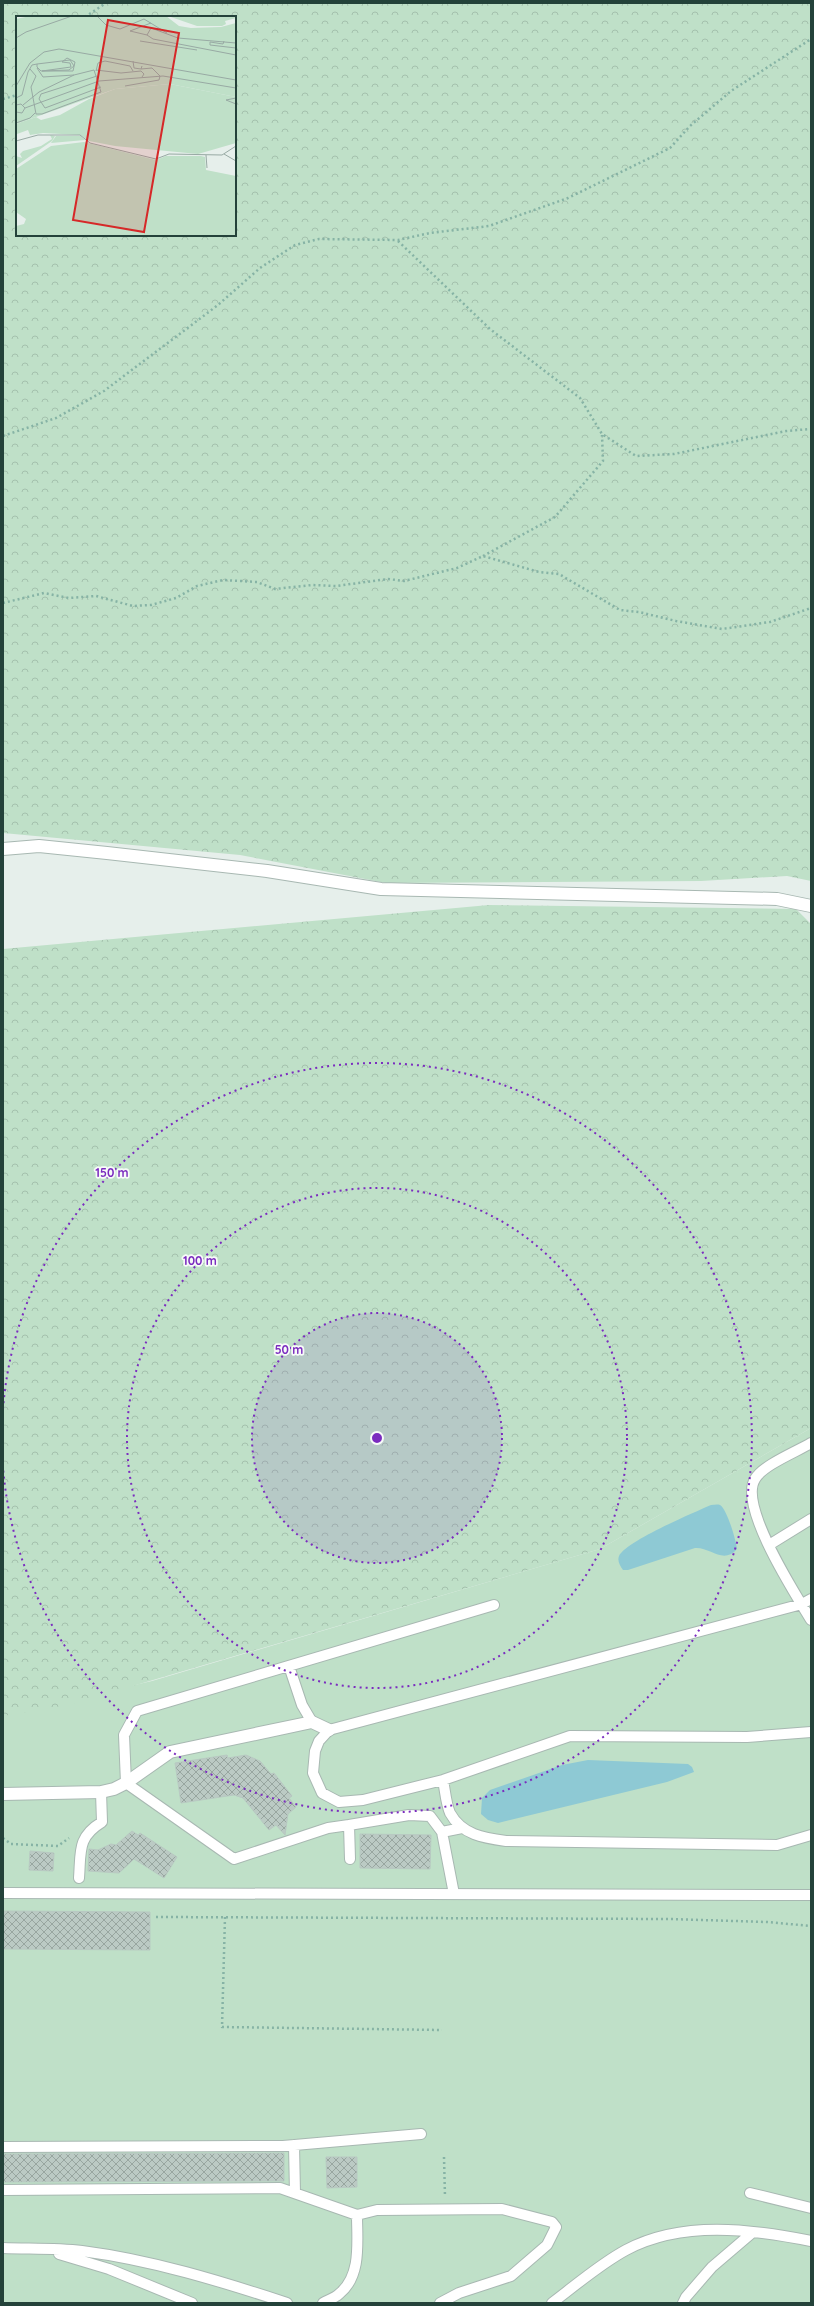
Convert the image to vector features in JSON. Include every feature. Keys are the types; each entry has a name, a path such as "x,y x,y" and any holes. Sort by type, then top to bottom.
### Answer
{"street":[{"path":"3,849 39,846 267,871 381,889 777,899 811,906"},
{"path":"3,1794 101,1792 114,1789 170,1752 312,1722 329,1730"}],"lane":[{"path":"811,1443 769,1467 755,1479 750,1491 753,1508 769,1545 785,1578 811,1620"},
{"path":"769,1545 811,1519"},
{"path":"811,1599 802,1604 329,1730 319,1741 315,1751 313,1773 322,1793 339,1802 363,1800 443,1780 570,1736 747,1737 811,1732"},
{"path":"454,1894 442,1832 430,1816 410,1815 328,1828 234,1859 126,1782 124,1734 137,1711 494,1605"},
{"path":"289,1666 302,1705 312,1722"},
{"path":"443,1780 450,1813 462,1828 481,1838 514,1841 777,1845 811,1835"},
{"path":"79,1878 81,1845 84,1836 92,1827 102,1822 101,1792"},
{"path":"349,1825 350,1859"},
{"path":"442,1832 462,1828"},
{"path":"3,1893 811,1895"},
{"path":"3,2147 294,2145 421,2134"},
{"path":"294,2145 295,2193"},
{"path":"3,2190 280,2188 357,2215 377,2210 445,2208 502,2209 552,2222 556,2228 547,2245 511,2276 459,2293 440,2303"},
{"path":"750,2193 811,2208"},
{"path":"323,2303 340,2294 352,2278 358,2253 357,2215"},
{"path":"552,2303 627,2250 671,2234 719,2230 753,2232 811,2241"},
{"path":"683,2303 686,2297 712,2267 753,2232"},
{"path":"3,2248 81,2251 137,2260 188,2272 287,2303"},
{"path":"46,2250 109,2269 192,2303"}],"path":[{"path":"86,16 106,3"},
{"path":"3,436 56,418 104,391 218,306 260,268 295,245 319,239 398,240 430,233 489,226 568,198 646,162 670,148 690,126 731,91 811,39"},
{"path":"3,99 16,95"},
{"path":"398,240 490,329 580,398 602,434 636,456 674,454 786,431 811,429"},
{"path":"3,603 44,593 69,598 96,596 133,606 151,606 176,598 197,586 222,580 257,582 275,589 312,585 336,586 388,579 404,581 457,568 483,556 555,517 603,461 602,434"},
{"path":"483,556 539,572 559,574 620,610 640,612 708,627 722,629 770,622 811,608"},
{"path":"3,1838 11,1844 58,1846 70,1837"},
{"path":"156,1917 669,1919 767,1922 811,1926"},
{"path":"225,1917 222,2027 442,2030"},
{"path":"444,2158 445,2208"}],"green space":[{"path":"3,3 811,3 811,881 787,876 701,881 386,883 240,855 3,833"},
{"path":"489,905 796,909 811,924 811,1428 600,1549 68,1705 3,1716 3,949"},
{"path":"811,1428 811,2303 3,2303 3,1715 152,1681 600,1549"}],"water":[{"path":"711,1505 720,1505 728,1518 737,1549 732,1554 722,1555 701,1548 695,1548 628,1570 623,1570 618,1560 619,1556 624,1550 646,1535"},
{"path":"588,1760 688,1764 692,1767 694,1772 667,1782 498,1823 488,1820 481,1814 482,1798 490,1790 562,1765"}],"building":[{"path":"227,1755 228,1758 246,1755 260,1761 271,1774 274,1773 292,1796 289,1798 296,1807 288,1814 285,1835 276,1825 269,1830 243,1798 234,1795 181,1803 175,1763"},
{"path":"132,1831 138,1835 140,1833 177,1857 164,1878 134,1859 119,1873 88,1871 89,1849 98,1850 111,1844 116,1845"},
{"path":"360,1834 431,1835 430,1869 360,1868"},
{"path":"30,1851 54,1853 53,1871 29,1870"},
{"path":"3,1911 150,1912 150,1950 3,1949"},
{"path":"284,2153 284,2181 3,2182 3,2154"},
{"path":"326,2157 357,2157 357,2187 327,2188"}]}
